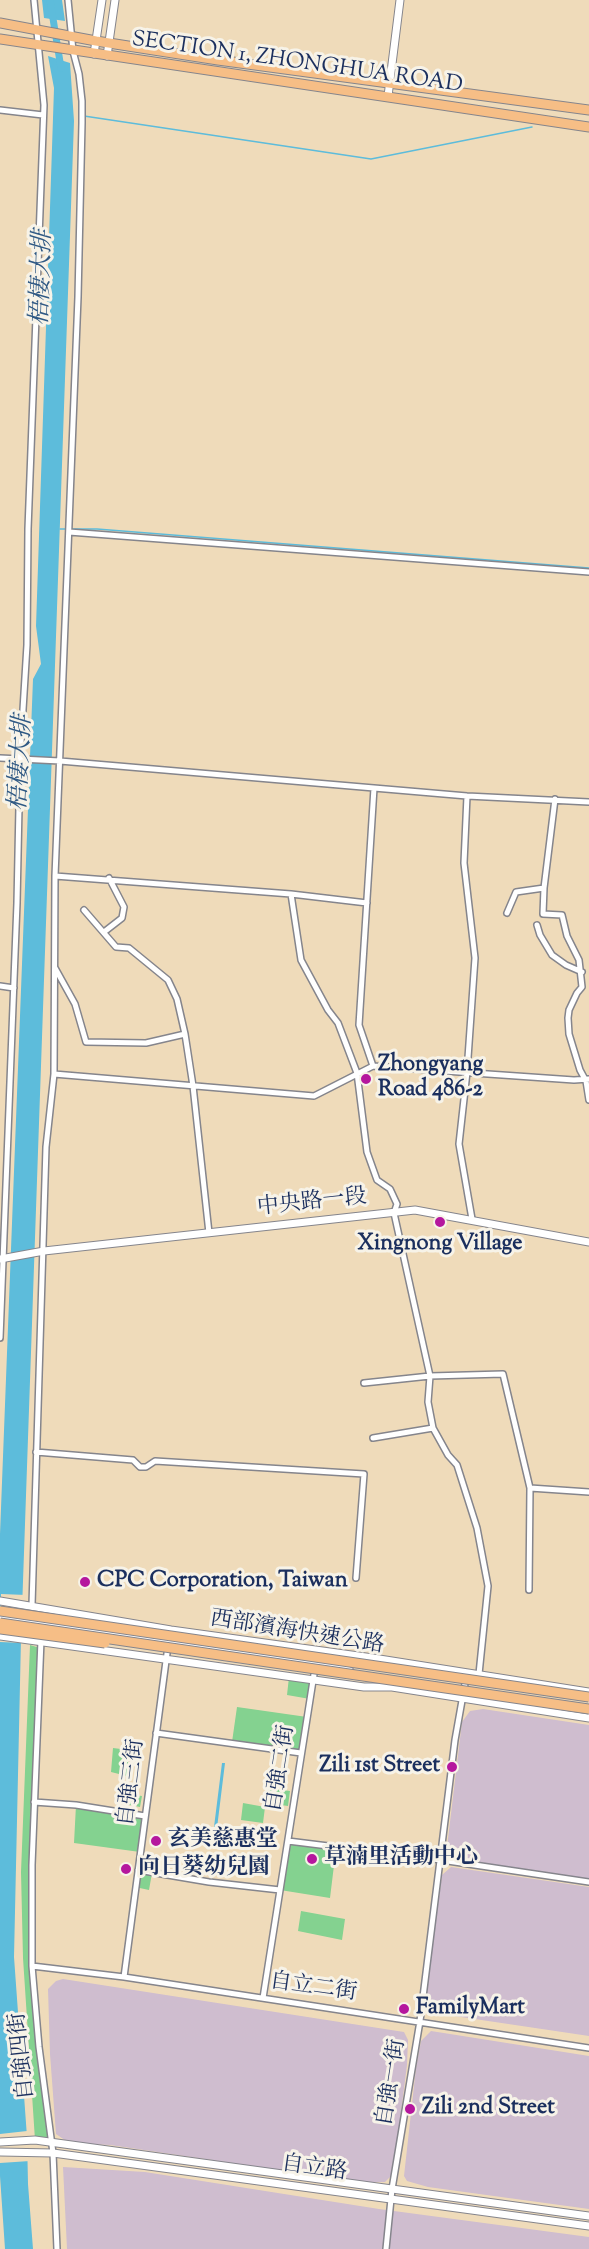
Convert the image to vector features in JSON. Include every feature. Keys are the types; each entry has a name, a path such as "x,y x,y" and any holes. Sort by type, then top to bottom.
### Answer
{"main road":[{"name":"SECTION 1, ZHONGHUA ROAD","path":"0,23 108,43 589,110"},
{"name":"SECTION 1, ZHONGHUA ROAD","path":"0,39 589,127"},
{"path":"0,1606 138,1626 154,1632"},
{"name":"西部濱海快速公路","path":"0,1611 589,1697"},
{"name":"西部濱海快速公路","path":"0,1623 589,1709"},
{"path":"0,1629 86,1642 154,1645"}],"street":[{"path":"0,1338 14,988 20,758 27,645 28,529 44,86 41,31 34,0"},
{"path":"32,1605 40,1252 46,1147 54,1074 55,876 82,123 79,74 73,51 68,0"},
{"path":"94,54 102,0"},
{"path":"107,56 115,0"},
{"path":"388,96 400,0"},
{"path":"0,110 43,116"},
{"path":"69,532 589,572"},
{"path":"0,758 60,761 467,796 589,802"},
{"path":"373,1066 359,1025 374,788"},
{"path":"467,796 464,863 475,958 459,1144 472,1219"},
{"path":"555,799 543,914 562,915 567,936 579,960 582,972 582,987 573,1001 568,1018 569,1034 580,1070 588,1080 589,1100"},
{"path":"55,876 108,878 367,903"},
{"path":"104,932 122,918 124,907 108,878"},
{"path":"507,913 516,892 544,888"},
{"path":"291,894 301,960 328,1010 338,1023 357,1073 368,1152 377,1180 390,1189 397,1203 394,1213 430,1376 428,1402 433,1428 456,1465 477,1527 488,1586 479,1674"},
{"path":"84,910 116,947 129,948 168,980 177,999 193,1086 209,1233"},
{"path":"537,925 552,955 582,972"},
{"path":"53,966 75,1004 86,1042 146,1043 185,1034"},
{"path":"0,986 14,988"},
{"path":"54,1074 314,1096 373,1066 588,1080"},
{"name":"中央路一段","path":"4,1258 415,1210 589,1242"},
{"path":"364,1383 430,1376 503,1374 530,1488 529,1590"},
{"path":"373,1438 433,1428"},
{"path":"36,1452 133,1460 140,1467 146,1467 155,1461 364,1474 356,1578"},
{"path":"530,1488 589,1492"},
{"path":"0,1601 171,1630 395,1661 589,1692"},
{"name":"自強四街","path":"44,1607 34,1802 32,1966 50,2143 53,2153 57,2249"},
{"path":"0,1616 337,1666 392,1687"},
{"name":"自強三街","path":"124,1977 171,1630"},
{"path":"0,1636 364,1687 392,1687 589,1718"},
{"name":"自強二街","path":"263,1998 319,1652"},
{"path":"337,1666 395,1661"},
{"name":"自強一街","path":"386,2249 392,2189 420,2021 455,1740 467,1672"},
{"path":"156,1733 301,1753"},
{"path":"34,1802 145,1816"},
{"path":"288,1841 441,1860 589,1882"},
{"path":"138,1870 280,1890"},
{"name":"自立二街","path":"32,1966 124,1977 589,2048"},
{"name":"自立路","path":"0,2142 34,2140 589,2216"},
{"name":"自立路","path":"0,2152 53,2153 589,2226"}],"shaded area":[{"path":"483,1709 589,1725 589,1880 458,1861 451,1855 447,1847 462,1722 470,1711"},
{"path":"451,1867 589,1887 589,2036 441,2014 429,2010 425,2003 442,1875"},
{"path":"63,1979 404,2032 408,2040 407,2065 393,2174 385,2182 361,2182 110,2145 69,2143 56,2134 50,2054 48,1989 56,1981"},
{"path":"431,2031 589,2056 589,2209 428,2187 407,2181 404,2176 416,2068 421,2041"},
{"path":"63,2167 145,2172 379,2209 589,2237 589,2249 67,2249"}],"green space":[{"path":"30,1645 40,1648 32,1809 32,1956 48,2137 35,2140 23,1958 21,1872"},
{"path":"289,1677 313,1680 310,1699 287,1695"},
{"path":"237,1707 307,1717 301,1753 232,1742"},
{"path":"113,1748 129,1750 127,1776 111,1772"},
{"path":"268,1788 290,1791 288,1806 267,1803"},
{"path":"127,1794 142,1796 140,1807 125,1804"},
{"path":"243,1803 265,1807 263,1823 241,1820"},
{"path":"76,1805 145,1816 140,1852 74,1843"},
{"path":"288,1841 336,1849 330,1898 280,1890"},
{"path":"138,1870 152,1873 149,1890 135,1887"},
{"path":"301,1911 345,1919 342,1940 298,1931"}],"water":[{"path":"42,0 62,0 65,21 44,18"},
{"path":"48,56 70,63 74,121 21,1638 14,1957 33,2249 5,2249 0,2176 0,1534 33,679 41,664 36,626 54,88"},
{"path":"222,1763 225,1763 217,1828 214,1827"}],"pier":[{"path":"1,1594 26,1595 24,1643 0,1642"},
{"path":"27,2131 30,2161 0,2163 0,2134"}],"waterway":[{"name":"梧棲大排","path":"50,0 61,68"},
{"path":"84,116 371,159 532,127"},
{"path":"60,529 97,529 589,568"}],"place":[{"name":"Zhongyang Road 486-2","path":"366,1079"},
{"name":"Xingnong Village","path":"440,1222"},
{"name":"CPC Corporation, Taiwan","path":"85,1582"},
{"name":"Zili 1st Street","path":"452,1767"},
{"name":"玄美慈惠堂","path":"156,1841"},
{"name":"草湳里活動中心","path":"312,1859"},
{"name":"向日葵幼兒園","path":"126,1869"},
{"name":"FamilyMart","path":"404,2009"},
{"name":"Zili 2nd Street","path":"410,2109"}]}
